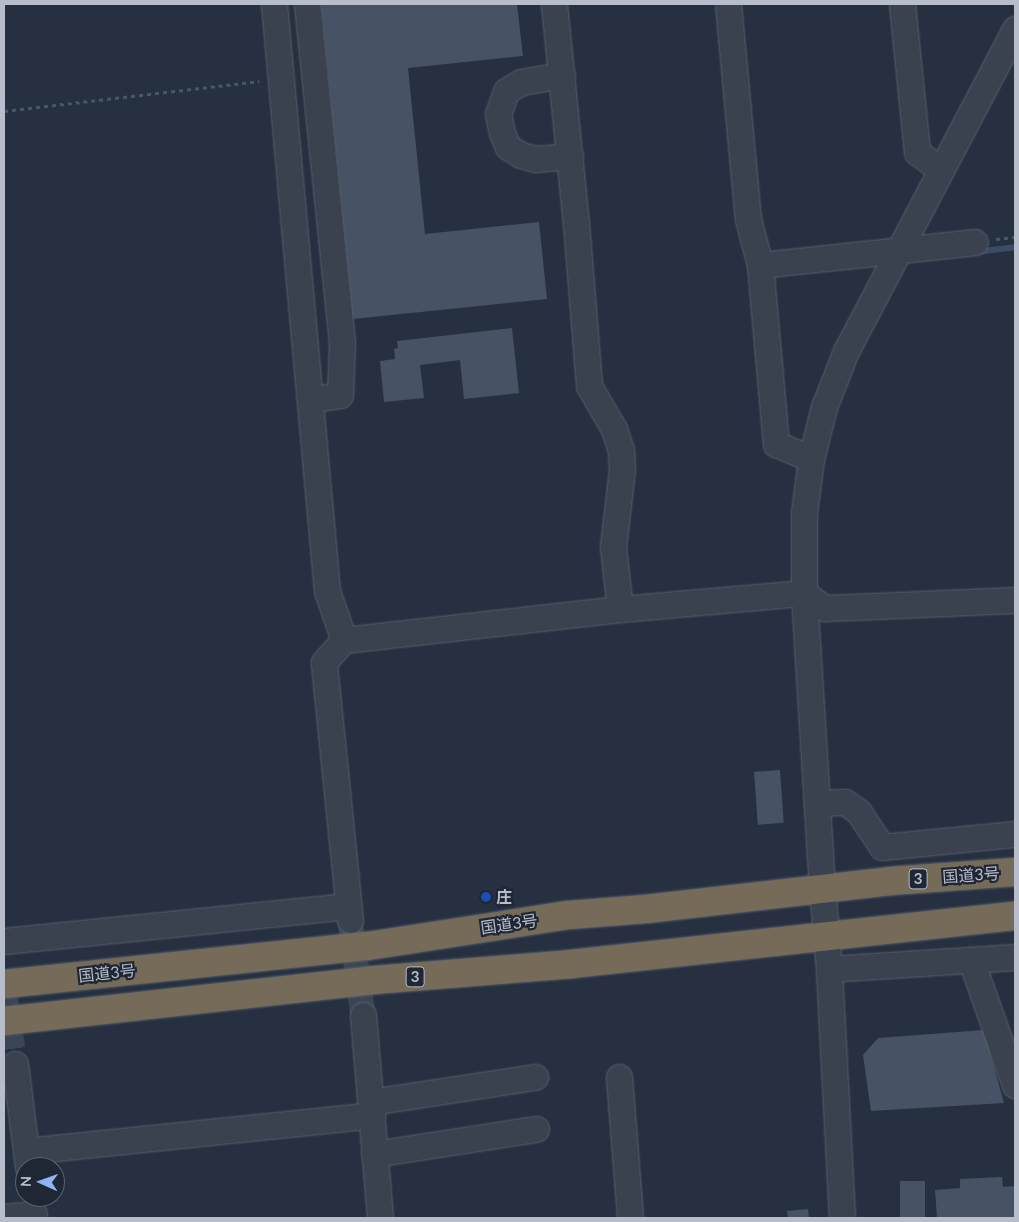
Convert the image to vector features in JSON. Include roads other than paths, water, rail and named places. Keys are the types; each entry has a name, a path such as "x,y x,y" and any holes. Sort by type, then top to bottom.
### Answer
{"highway":[{"name":"国道3号","path":"4,984 359,947 569,915 646,909 822,888 1015,872"},
{"name":"3","path":"4,1021 374,980 571,964 885,928 1015,916"}],"street":[{"path":"274,4 327,591 344,640"},
{"path":"307,4 342,342 340,395 310,400"},
{"path":"554,4 570,156 589,386 614,430 621,450 622,469 613,547 620,609"},
{"path":"728,4 731,55 748,219 760,265 776,444 811,459"},
{"path":"902,4 917,152 942,170"},
{"path":"842,1218 829,969 822,888 804,593 804,513 811,459 824,407 846,352 1015,29"},
{"path":"562,75 521,82 506,91 498,114 502,133 508,147 521,156 535,159 570,156"},
{"path":"760,265 975,242"},
{"path":"4,941 349,913 324,662 344,640 620,609 804,593 825,608 1015,600"},
{"path":"817,803 845,802 858,811 882,847 1015,834"},
{"path":"829,969 1015,957"},
{"path":"971,960 1015,1085"},
{"path":"363,1015 380,1218"},
{"path":"15,1064 13,1122 26,1157"},
{"path":"41,1157 372,1109 535,1077"},
{"path":"619,1077 630,1218"},
{"path":"374,1154 536,1129"},
{"path":"4,1217 33,1210"}],"waterway":[{"path":"976,252 1015,247"}],"tunnel":[{"path":"350,920 363,1015"},
{"path":"4,987 15,1064"}],"place":[{"name":"庄","path":"486,897"}]}
